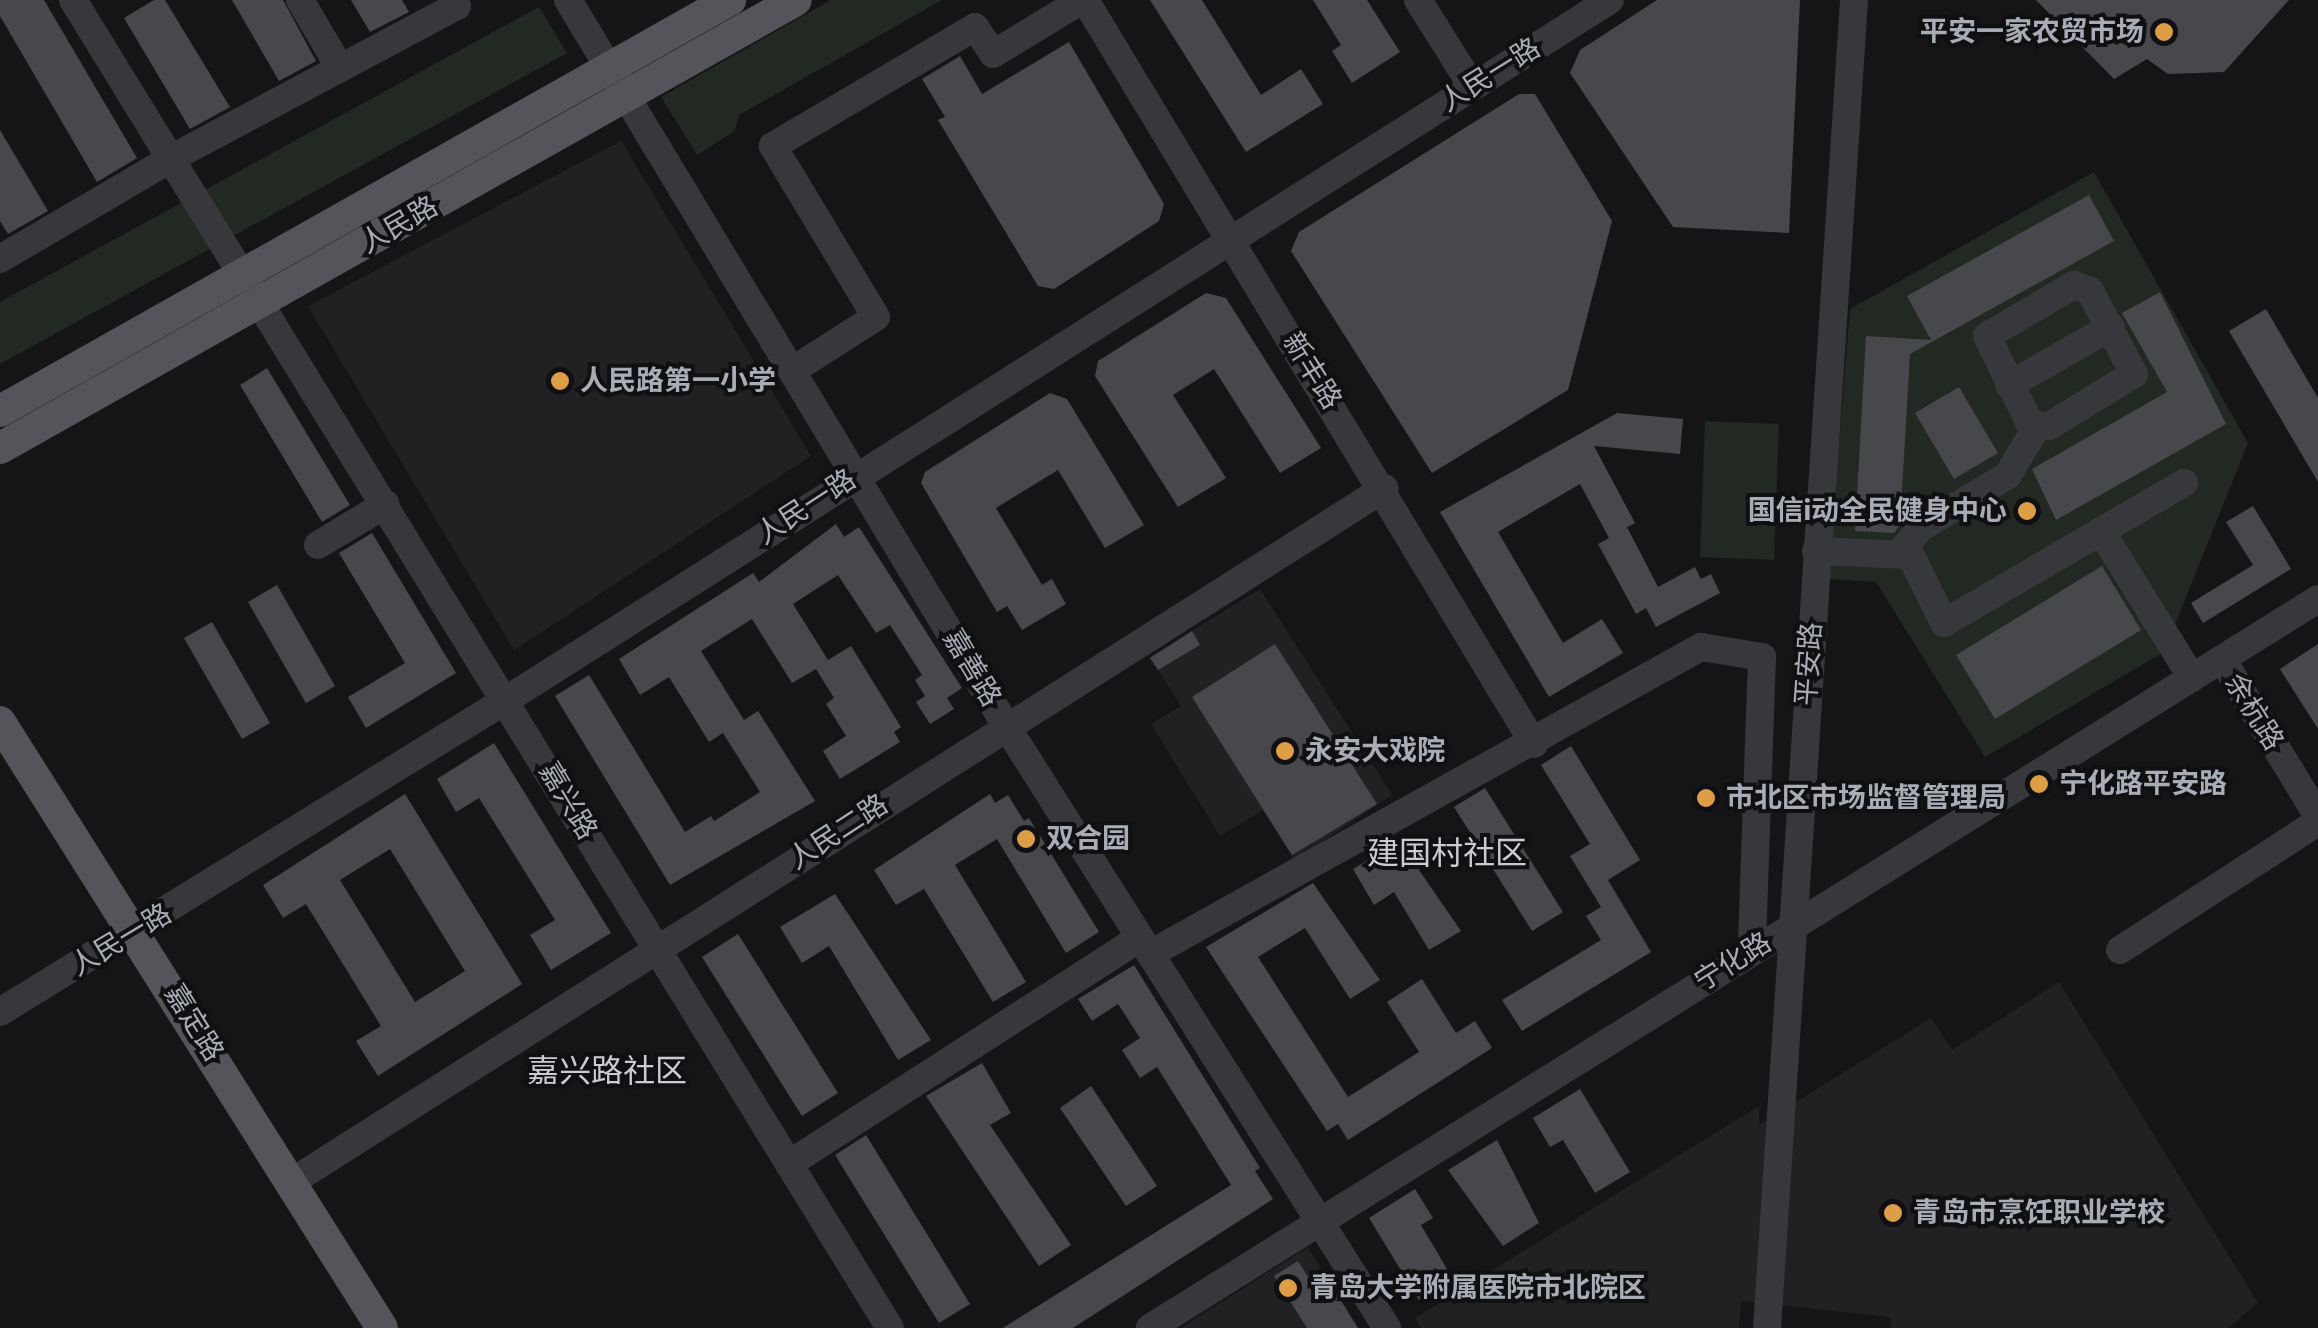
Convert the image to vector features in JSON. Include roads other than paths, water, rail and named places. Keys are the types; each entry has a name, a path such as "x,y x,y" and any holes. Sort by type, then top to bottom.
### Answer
{"main road":[{"name":"人民路","path":"0,448 610,67 730,0"},
{"name":"人民路","path":"0,411 255,289 626,96 796,0"},
{"name":"嘉定路","path":"0,722 294,1181 382,1328"}],"street":[{"name":"嘉兴路","path":"73,0 255,289 890,1328"},
{"path":"300,0 340,68"},
{"path":"0,259 172,158 457,6 454,0"},
{"name":"嘉善路","path":"568,0 1005,724 1387,1328"},
{"path":"793,370 876,318 773,146 976,27 993,54 1084,0"},
{"name":"新丰路","path":"1084,0 1385,488 1534,744"},
{"path":"1418,0 1472,86"},
{"name":"人民一路","path":"0,1012 136,932 506,700 856,474 1610,0"},
{"name":"平安路","path":"1767,1328 1790,926 1854,0"},
{"path":"2074,285 2090,292 2134,374 2049,426 2037,426 1988,346 1993,328 2074,285"},
{"path":"2009,384 2111,327"},
{"path":"2037,426 2008,475 1920,528 1906,546 1907,556 1944,623 2184,483"},
{"name":"人民二路","path":"294,1181 1005,724 1385,488"},
{"path":"318,545 386,504"},
{"path":"2101,531 2192,678"},
{"path":"1816,551 1907,556"},
{"name":"宁化路","path":"1150,1328 1317,1220 2318,599"},
{"path":"789,1164 1145,946 1534,744 1701,647 1762,657 1752,950"},
{"name":"余杭路","path":"2222,659 2318,819"},
{"path":"2120,950 2318,819"}],"place":[{"name":"平安一家农贸市场","path":"2164,32"},
{"name":"人民路第一小学","path":"560,381"},
{"name":"国信i动全民健身中心","path":"2027,511"},
{"name":"永安大戏院","path":"1285,751"},
{"name":"宁化路平安路","path":"2039,784"},
{"name":"市北区市场监督管理局","path":"1706,798"},
{"name":"双合园","path":"1026,839"},
{"name":"青岛市烹饪职业学校","path":"1893,1213"},
{"name":"青岛大学附属医院市北院区","path":"1288,1288"}],"district":[{"name":"建国村社区","path":"1447,853"},
{"name":"嘉兴路社区","path":"607,1071"}]}
